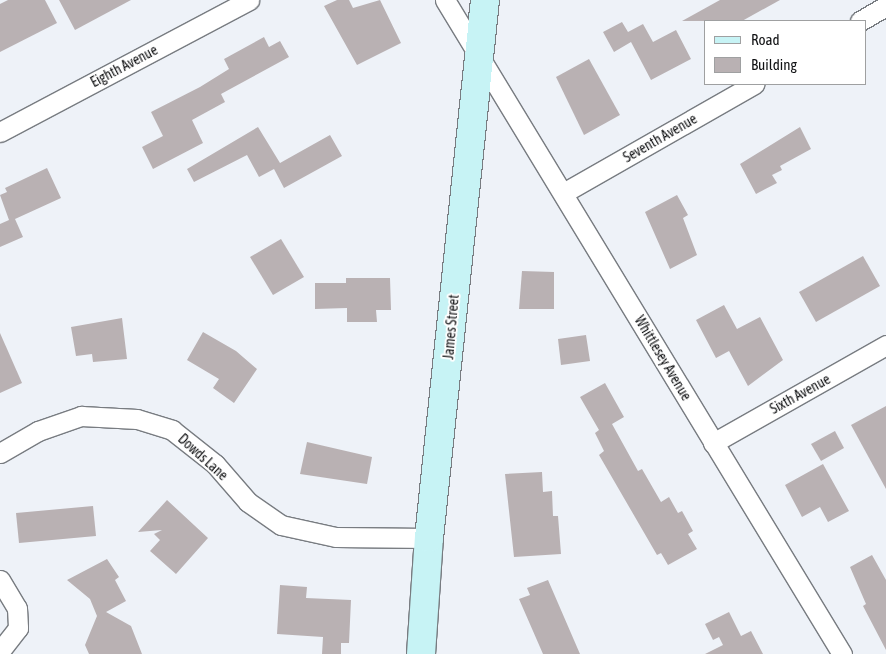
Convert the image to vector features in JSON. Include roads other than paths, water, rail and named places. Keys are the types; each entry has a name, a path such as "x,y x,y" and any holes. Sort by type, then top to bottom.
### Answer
{"main road":[{"name":"James Street","path":"421,654 429,538 482,63 485,0"}],"street":[{"name":"Eighth Avenue","path":"0,132 249,0"},
{"name":"Whittlesey Avenue","path":"444,0 565,192 713,443 842,654"},
{"path":"862,20 886,6"},
{"name":"Seventh Avenue","path":"565,192 752,85"},
{"name":"Sixth Avenue","path":"713,443 886,345"},
{"name":"Dowds Lane","path":"0,453 38,431 81,416 137,419 172,430 215,464 248,502 281,525 336,537 429,538"},
{"path":"0,580 17,608 18,628 0,651"}]}
